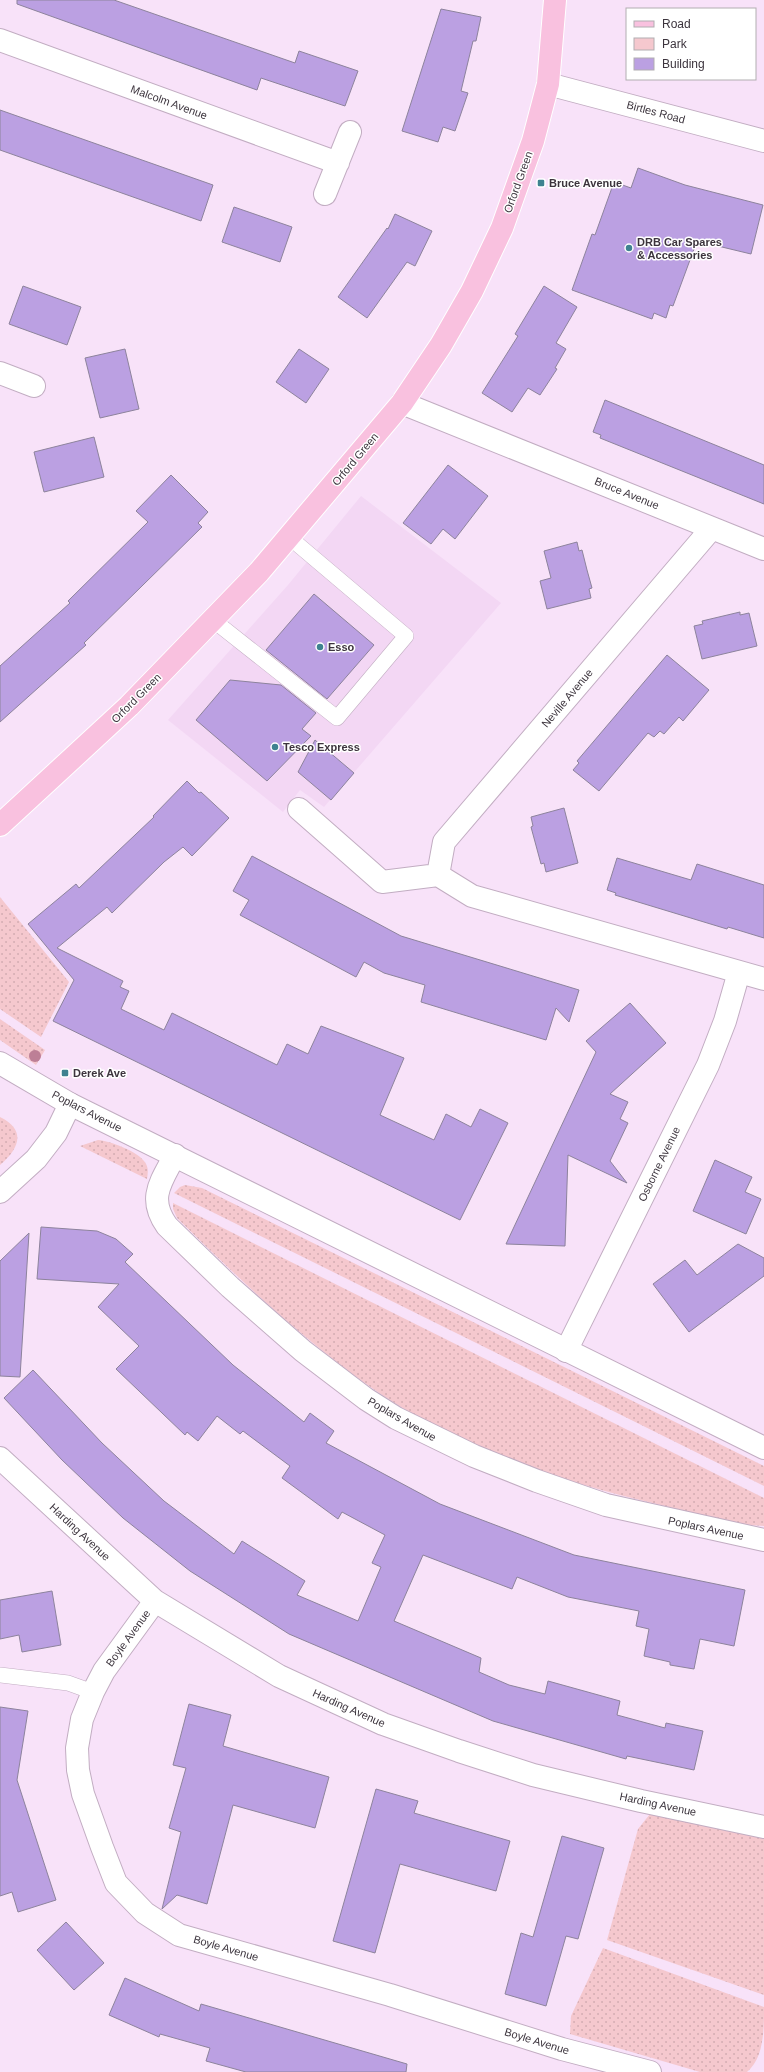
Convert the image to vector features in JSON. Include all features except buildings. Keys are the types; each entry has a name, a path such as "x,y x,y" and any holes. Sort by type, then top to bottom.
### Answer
{"main road":[{"name":"Orford Green","path":"0,825 129,706 259,572 402,402 442,345 472,291 502,228 533,141 548,84 555,0"}],"street":[{"name":"Malcolm Avenue","path":"0,40 338,163"},
{"name":"Birtles Road","path":"548,84 764,141"},
{"path":"325,194 350,132"},
{"path":"0,373 34,386"},
{"name":"Bruce Avenue","path":"402,402 764,549"},
{"name":"Neville Avenue","path":"438,875 444,842 712,528"},
{"path":"299,809 382,882 438,875 472,896 764,979"},
{"name":"Osborne Avenue","path":"566,1351 708,1065 725,1021 739,972"},
{"name":"Poplars Avenue","path":"0,1063 70,1104 764,1448"},
{"path":"0,1192 36,1159 56,1133 70,1104"},
{"name":"Poplars Avenue","path":"175,1156 158,1189 156,1199 156,1208 167,1226 270,1324 335,1377 366,1399 396,1418 434,1438 537,1481 606,1505 764,1540"},
{"name":"Harding Avenue","path":"0,1458 155,1601 278,1676 383,1724 532,1775 641,1801 764,1827"},
{"name":"Boyle Avenue","path":"155,1601 104,1671 93,1692 82,1719 77,1748 78,1770 83,1794 116,1883 145,1913 179,1934 390,1994 562,2049 650,2072"}],"lane":[{"path":"213,620 336,718 406,636 289,537"},
{"path":"0,1675 68,1683 93,1692"}],"shaded area":[{"path":"361,496 501,603 324,807 300,790 283,812 168,720 288,585"}],"green space":[{"path":"0,897 69,982 41,1037 0,1009"},
{"path":"0,1019 45,1050 36,1065 0,1040"},
{"path":"0,1117 9,1122 14,1128 17,1134 17,1140 12,1153 0,1165"},
{"path":"98,1140 123,1147 141,1157 146,1163 148,1172 147,1179 80,1146"},
{"path":"185,1185 202,1188 764,1466 764,1486 174,1193 180,1187"},
{"path":"173,1203 764,1498 764,1526 724,1521 583,1485 507,1458 434,1426 400,1407 318,1348 246,1285 177,1218 173,1209"},
{"path":"650,1814 764,1837 764,1995 607,1940 638,1829"},
{"path":"603,1948 764,2007 762,2043 753,2066 747,2072 700,2072 570,2034 571,2016"}],"place":[{"name":"Bruce Avenue","path":"541,183"},
{"name":"DRB Car Spares & Accessories","path":"629,248"},
{"name":"Esso","path":"320,647"},
{"name":"Tesco Express","path":"275,747"},
{"name":"Derek Ave","path":"65,1073"}]}
